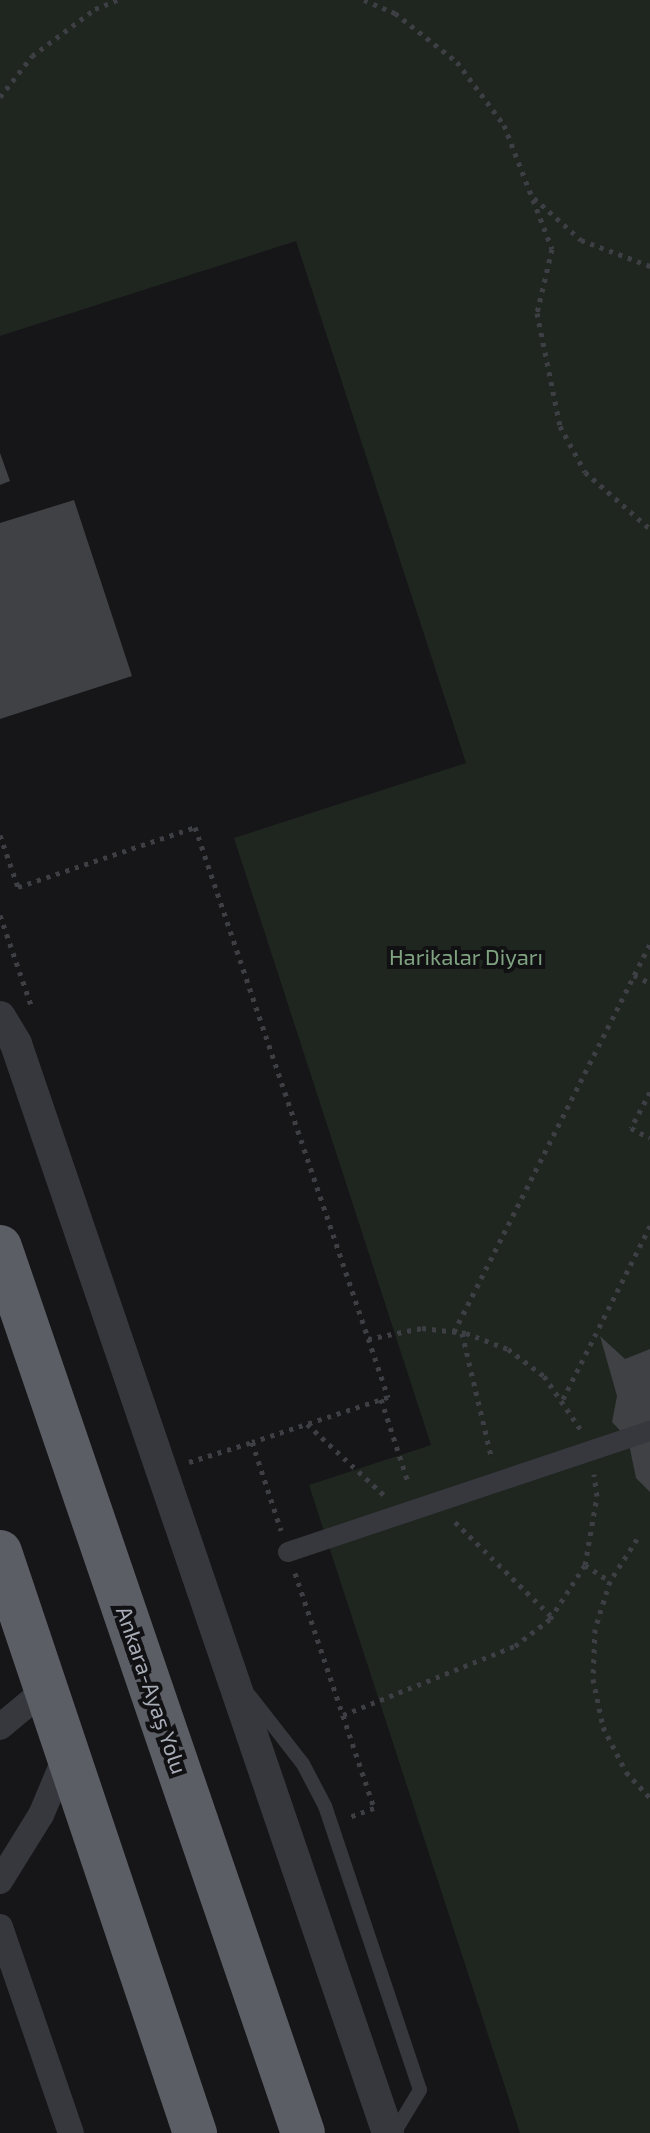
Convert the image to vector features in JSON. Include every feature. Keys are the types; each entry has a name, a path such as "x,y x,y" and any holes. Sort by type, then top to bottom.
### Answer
{"highway":[{"name":"Ankara-Ayaş Yolu","path":"0,1247 303,2133"},
{"path":"0,1552 195,2133"}],"street":[{"path":"0,1017 16,1044 388,2133"},
{"path":"288,1552 650,1431"},
{"path":"0,1727 47,1688"},
{"path":"0,1881 41,1815 67,1753"},
{"path":"0,1927 71,2133"}],"lane":[{"path":"230,1671 303,1764 330,1823 420,2090 394,2133"}],"path":[{"path":"0,97 32,56 95,9 117,0"},
{"path":"368,1 395,13 457,62 504,125 552,249 537,313 560,426 585,472 650,529"},
{"path":"533,198 581,240 650,266"},
{"path":"0,835 18,887 195,827 388,1397 162,1471"},
{"path":"454,1332 650,944"},
{"path":"634,975 650,983"},
{"path":"650,1092 631,1128 650,1138"},
{"path":"563,1399 650,1226"},
{"path":"343,1715 515,1646 552,1617 585,1565 597,1496 590,1451 563,1399 544,1376 508,1349 462,1333 422,1328 368,1339"},
{"path":"462,1333 498,1482"},
{"path":"381,1399 419,1508"},
{"path":"306,1424 419,1508 552,1617"},
{"path":"252,1442 374,1808 330,1823"},
{"path":"637,1539 610,1581 595,1629 593,1679 603,1727 626,1772 650,1798"},
{"path":"585,1565 610,1581"}],"green space":[{"name":"Harikalar Diyarı","path":"0,0 650,0 650,2133 520,2133 309,1485 431,1445 234,838 466,763 296,241 0,336"}],"building":[{"path":"0,453 10,481 0,485"},
{"path":"74,500 132,676 0,719 0,523"},
{"path":"600,1336 625,1359 650,1349 650,1492 636,1478 628,1439 612,1422 617,1396"}]}
